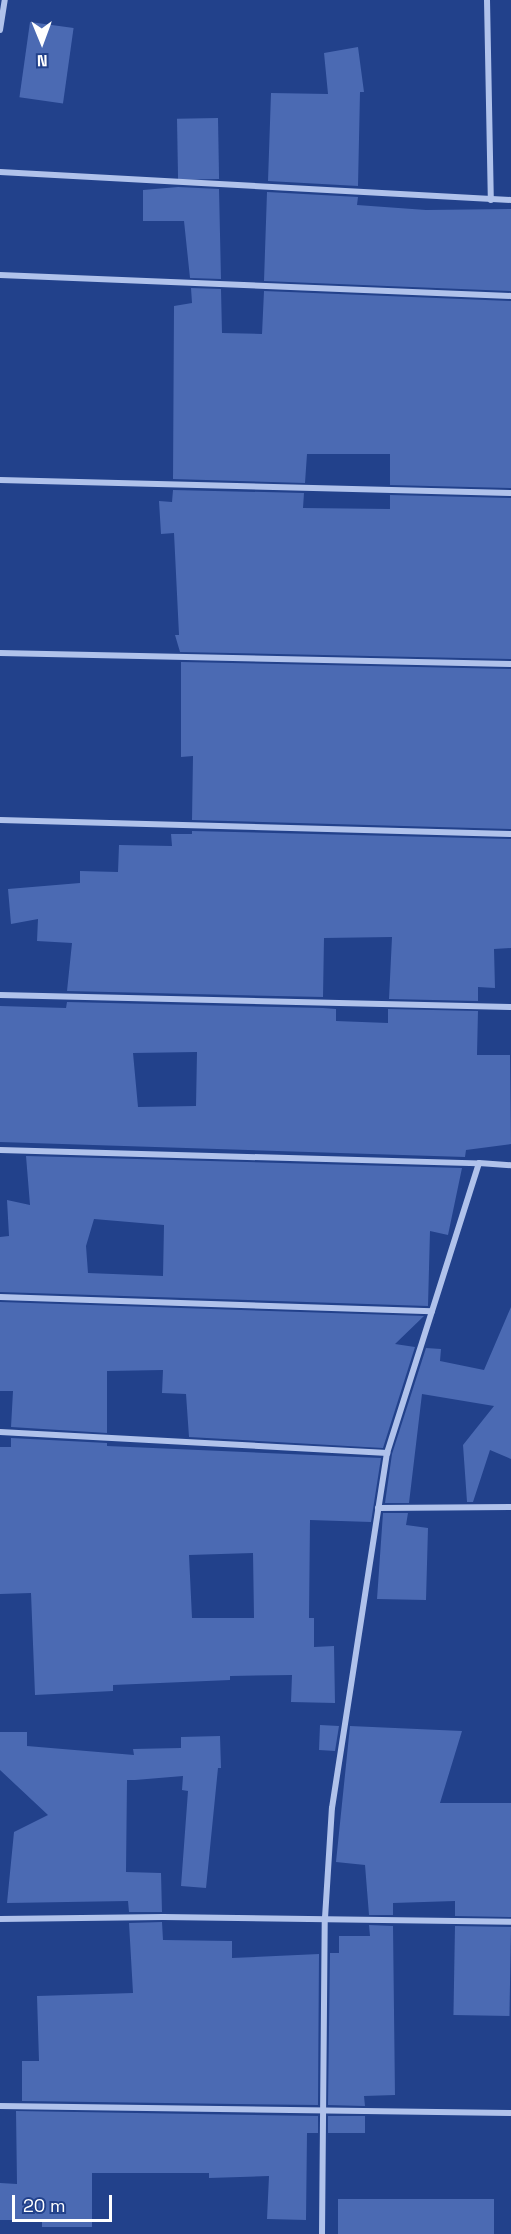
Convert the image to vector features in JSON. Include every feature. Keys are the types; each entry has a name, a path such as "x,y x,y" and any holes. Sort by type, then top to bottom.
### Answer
{"street":[{"path":"0,30 5,0"},
{"path":"487,0 491,200"},
{"path":"0,172 511,200"},
{"path":"0,275 511,296"},
{"path":"0,480 511,493"},
{"path":"0,653 511,664"},
{"path":"0,820 511,834"},
{"path":"0,995 511,1007"},
{"path":"0,1150 511,1165"},
{"path":"322,2234 326,1918 332,1808 387,1453 479,1163"},
{"path":"0,1297 432,1311"},
{"path":"0,1432 387,1453"},
{"path":"378,1508 511,1507"},
{"path":"0,1919 326,1918 511,1922"},
{"path":"0,2106 511,2113"}],"building":[{"path":"30,22 74,28 63,103 19,97"},
{"path":"358,47 364,92 360,92 358,186 268,181 271,93 328,94 324,53"},
{"path":"218,118 219,179 178,180 177,119"},
{"path":"178,187 219,189 221,279 190,278 184,221 143,221 143,190"},
{"path":"267,192 358,197 357,205 426,210 511,209 511,291 264,281"},
{"path":"191,288 221,289 222,333 262,334 264,291 511,301 511,488 390,485 390,454 307,454 305,483 173,479 174,306 192,303"},
{"path":"173,490 304,493 303,508 390,509 390,495 511,498 511,659 180,652 175,635 179,635 174,533 161,534 159,501 172,502"},
{"path":"181,662 511,669 511,829 192,820 193,756 181,757"},
{"path":"192,831 511,839 511,948 494,949 495,988 478,987 478,1001 389,999 392,937 324,938 323,997 67,991 72,943 37,941 38,919 11,924 8,889 80,883 80,871 118,872 119,845 172,846 171,834 192,834"},
{"path":"67,1002 323,1008 336,1009 336,1021 388,1023 388,1009 478,1011 477,1055 510,1055 511,1144 466,1150 465,1157 0,1142 0,1006 66,1008","holes":["197,1052 196,1106 138,1107 133,1053"]},
{"path":"26,1156 462,1168 448,1235 430,1231 428,1306 0,1292 0,1237 9,1236 7,1200 30,1205","holes":["94,1219 164,1225 163,1276 88,1273 86,1246"]},
{"path":"0,1302 424,1316 395,1344 415,1347 383,1448 189,1437 186,1394 162,1393 163,1370 107,1371 107,1433 11,1427 13,1391 0,1391"},
{"path":"511,1307 511,1459 490,1450 473,1502 467,1502 463,1445 494,1406 422,1394 409,1503 385,1503 392,1454 426,1348 441,1349 440,1361 484,1370"},
{"path":"11,1438 107,1443 107,1446 381,1458 371,1522 310,1520 309,1618 314,1618 314,1647 334,1646 335,1703 291,1702 292,1675 230,1676 230,1680 113,1685 113,1691 35,1695 31,1593 0,1594 0,1447 11,1447","holes":["253,1553 254,1618 192,1618 189,1555"]},
{"path":"383,1513 408,1513 406,1525 428,1528 426,1600 377,1599"},
{"path":"320,1725 339,1726 335,1751 319,1750"},
{"path":"350,1726 462,1731 440,1803 511,1803 511,1917 455,1916 455,1901 393,1903 393,1915 369,1915 365,1865 336,1862"},
{"path":"0,1732 27,1732 27,1746 134,1755 133,1749 181,1748 181,1737 220,1736 221,1768 218,1768 206,1888 181,1886 188,1791 182,1790 183,1776 127,1780 126,1872 161,1873 162,1912 129,1912 128,1901 7,1903 14,1832 48,1815 0,1770"},
{"path":"162,1922 163,1940 232,1941 232,1958 319,1954 318,2105 22,2101 22,2061 39,2061 37,1996 133,1993 129,1923"},
{"path":"369,1925 393,1926 395,2095 364,2096 365,2106 328,2105 330,1953 339,1953 339,1936 370,1936"},
{"path":"455,1926 511,1927 509,2016 453,2015"},
{"path":"16,2111 318,2116 318,2133 307,2133 306,2220 267,2219 269,2176 209,2178 209,2173 92,2173 92,2227 42,2227 42,2220 0,2220 0,2183 17,2184"},
{"path":"328,2116 365,2116 365,2133 328,2133"},
{"path":"338,2199 494,2199 494,2234 338,2234"}]}
